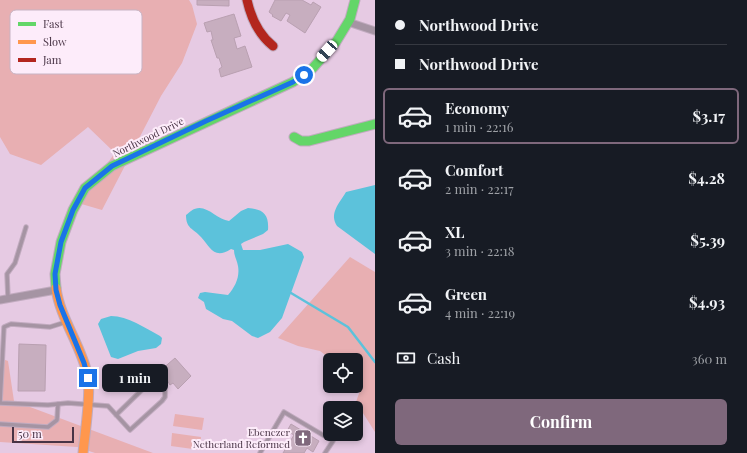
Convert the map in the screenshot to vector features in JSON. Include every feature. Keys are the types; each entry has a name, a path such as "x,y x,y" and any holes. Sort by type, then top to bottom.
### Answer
{"street":[{"path":"248,0 249,8 259,32 265,41 273,46"},
{"name":"Northwood Drive","path":"83,453 88,378 68,321 60,305 56,290 55,274 61,242 73,210 85,188 112,166 206,121 293,82 311,70 336,42 348,22 355,0"},
{"path":"348,22 375,31"},
{"path":"294,137 301,141 309,142 375,124"},
{"path":"4,299 56,290"}],"lane":[{"path":"4,299 7,274 15,263 26,226"},
{"path":"0,409 4,327 11,324 50,327 68,321"},
{"path":"0,403 68,403 108,406 116,415 130,430 162,402 165,397 165,389 158,384 148,383 116,415"},
{"path":"0,424 48,427 56,420 58,404"},
{"path":"260,453 284,412 333,441 325,453"}],"shaded area":[{"path":"0,0 189,0 192,5 197,24 182,63 161,96 102,210 78,203 115,153 88,127 41,165 10,154 0,137"},
{"path":"350,257 375,272 375,432 363,413 363,401 356,401 359,393 363,393 363,353 323,353 278,338"},
{"path":"0,358 8,361 14,401 153,453 95,453 77,447 0,442"},
{"path":"175,414 204,418 202,430 173,426"},
{"path":"172,433 201,437 200,450 171,446"}],"water":[{"path":"375,185 375,254 337,226 334,213 346,192"},
{"path":"201,208 229,221 241,211 248,208 262,211 268,220 268,230 263,234 241,244 243,250 260,250 288,244 302,252 304,257 282,318 270,332 258,338 252,336 232,321 223,319 206,309 204,302 198,298 200,293 205,292 228,295 236,282 238,266 234,250 231,249 225,252 216,253 198,234 190,228 186,220 186,215 196,209"},
{"path":"111,316 130,320 160,336 162,338 161,344 156,348 138,351 118,359 111,357 98,324 101,319"}],"building":[{"path":"197,0 229,0 229,6 197,5"},
{"path":"275,0 302,0 311,5 313,2 321,7 305,33 287,21 290,15 286,13 281,21 272,16 273,15 269,12"},
{"path":"234,14 241,36 234,38 237,49 245,46 252,67 221,77 219,69 222,67 219,58 217,58 211,40 213,40 211,31 207,32 204,23"},
{"path":"19,344 46,345 45,391 18,391"},
{"path":"175,358 191,376 178,389 173,383 170,385 161,370"},
{"name":"Ebenezer Netherland Reformed","path":"291,424 319,441 313,452 307,448 304,453 283,453 294,435 287,431"}],"waterway":[{"path":"291,293 348,327 375,362"}],"traffic: fast":[{"path":"56,288 55,274 61,242 73,210 85,188 112,166 293,82 311,70 336,42 350,19 355,0"},
{"path":"294,137 301,141 309,141 375,124"}],"traffic: slow":[{"path":"56,288 62,311 81,354 88,377 88,404 83,453"}],"traffic: jam":[{"path":"247,0 259,31 273,46"}],"place":[{"name":"Ebenezer Netherland Reformed","path":"303,438"}],"route":[{"path":"88,378 84,363 60,305 56,290 55,274 61,242 73,210 85,188 112,166 206,121 293,82 304,75"}]}
